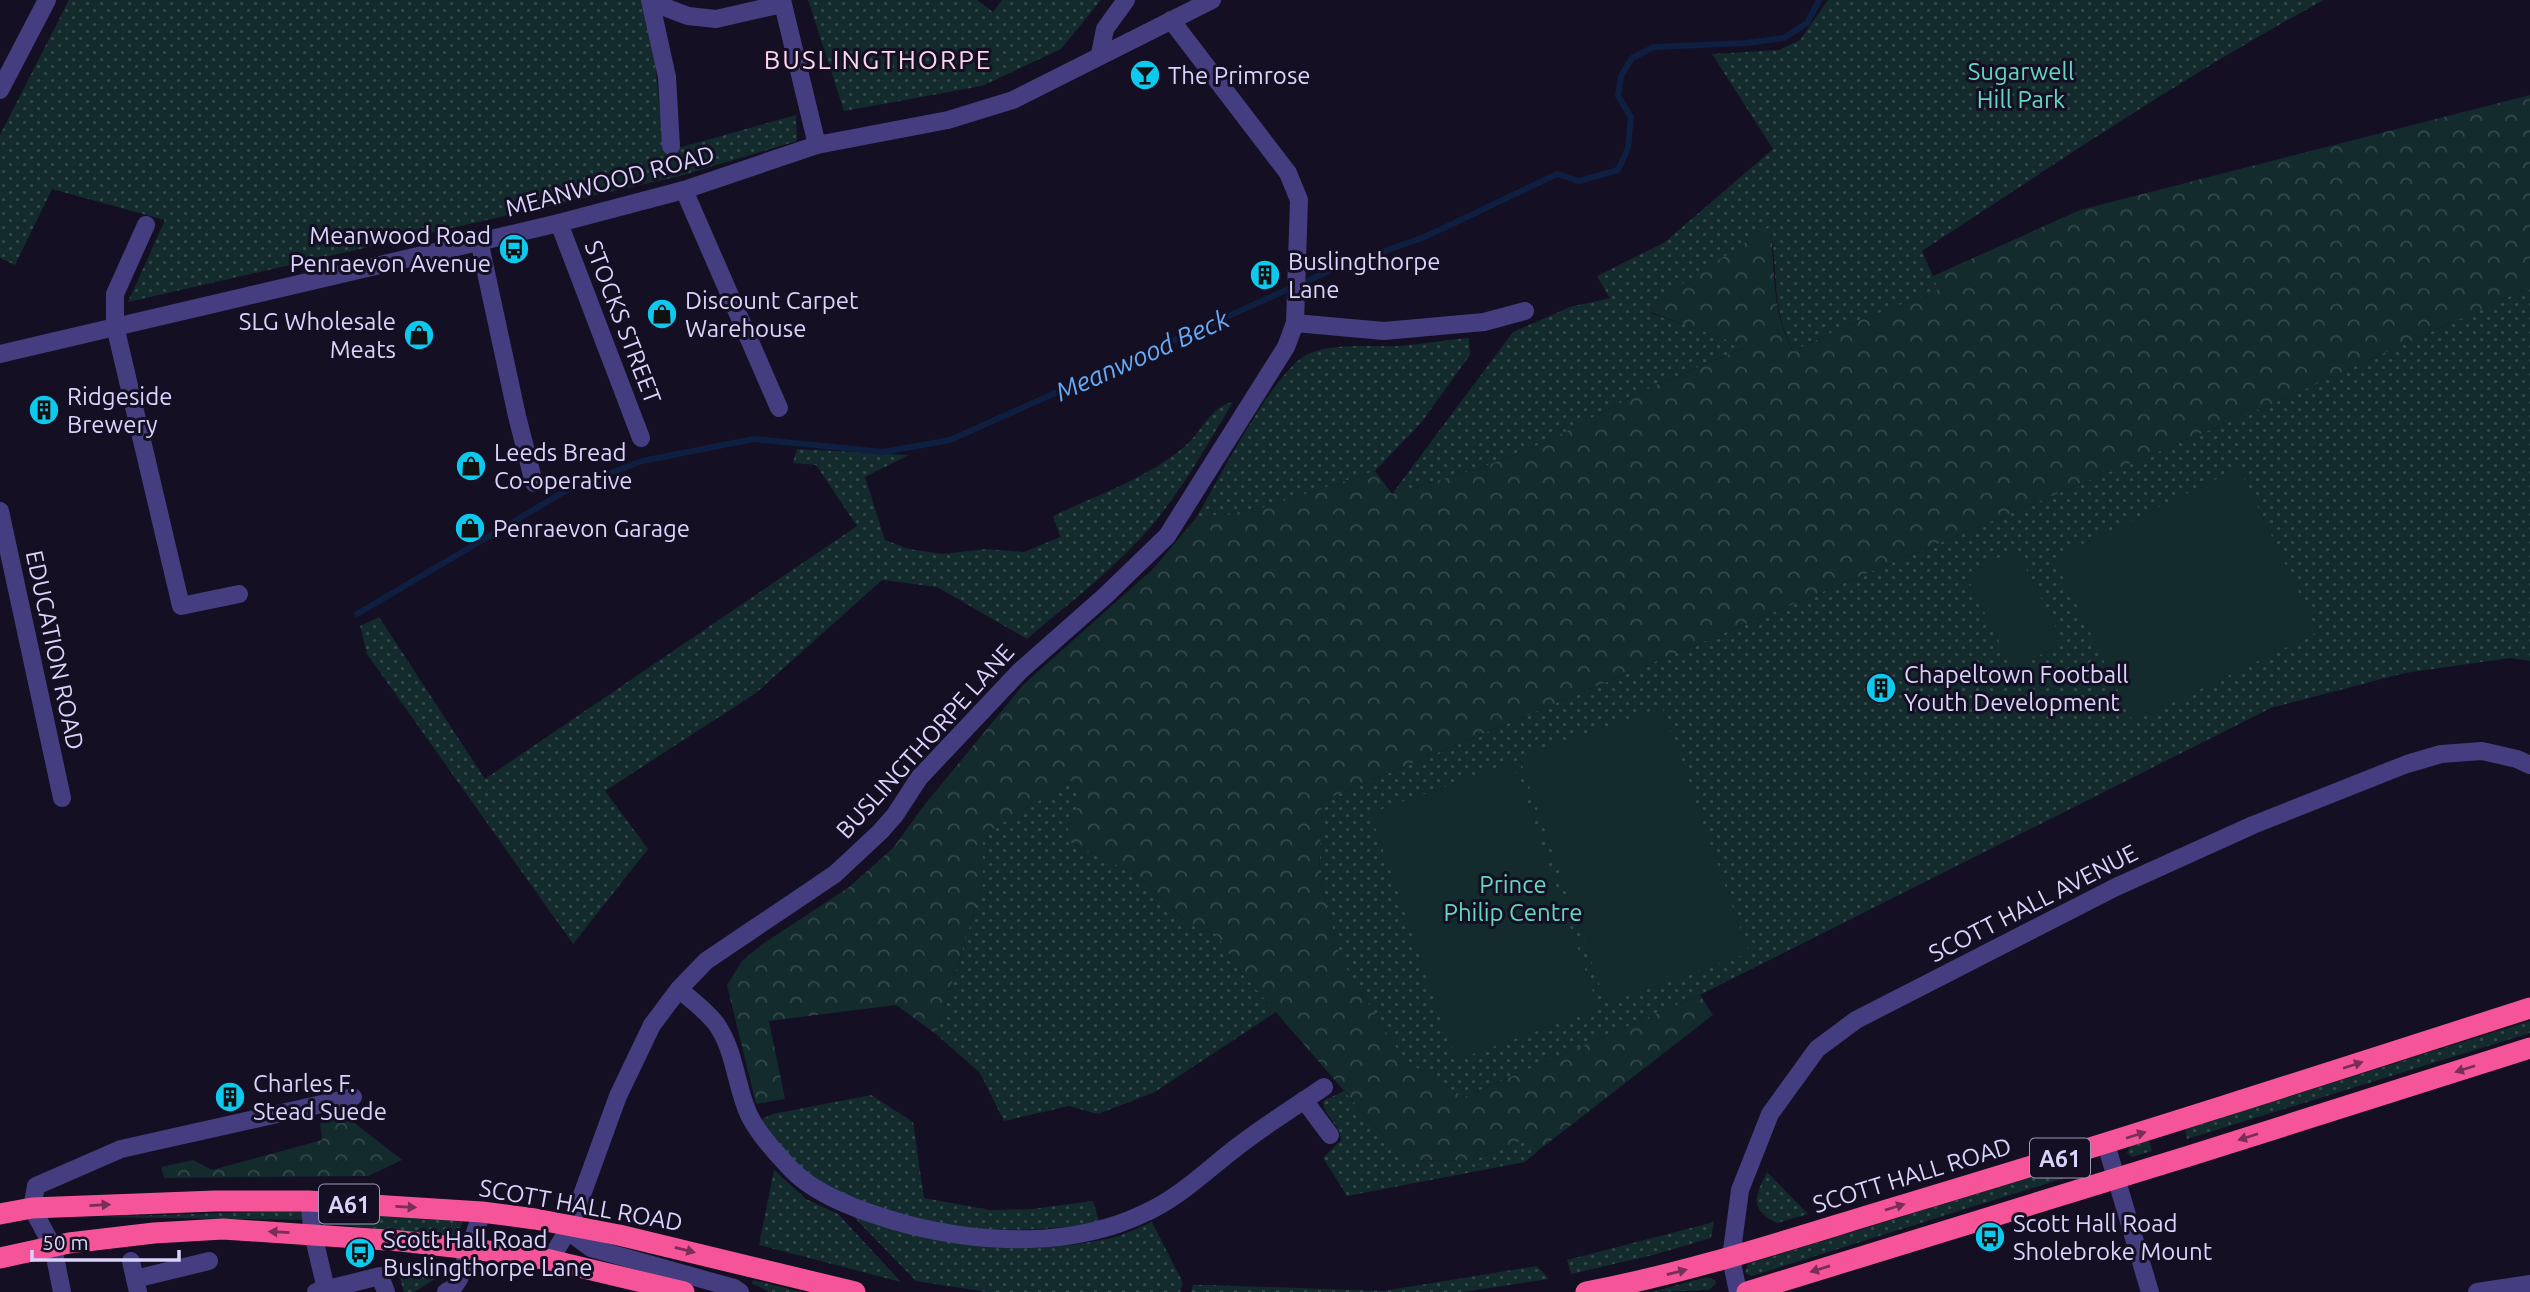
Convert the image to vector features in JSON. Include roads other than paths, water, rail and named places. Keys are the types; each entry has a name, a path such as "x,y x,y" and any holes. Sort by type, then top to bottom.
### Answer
{"highway":[{"name":"SCOTT HALL ROAD","path":"1586,1292 1731,1258 2106,1144 2530,1008"},
{"name":"A61","path":"1747,1292 2530,1048"},
{"name":"SCOTT HALL ROAD","path":"0,1214 32,1208 215,1201 309,1201 482,1212 571,1225 855,1292"},
{"name":"A61","path":"0,1258 53,1247 154,1233 223,1229 313,1234 469,1249 550,1261 684,1292"}],"street":[{"path":"0,90 47,0"},
{"path":"1100,54 1105,29 1126,0"},
{"name":"MEANWOOD ROAD","path":"0,354 559,223 684,190 817,145 948,121 1013,100 1212,0"},
{"path":"650,1 688,16 716,19 782,2 817,145"},
{"path":"650,1 667,77 671,146"},
{"name":"BUSLINGTHORPE LANE","path":"550,1261 571,1225 618,1096 652,1025 679,989 706,961 835,874 880,832 895,815 919,778 1020,671 1105,596 1167,536 1286,347 1295,318 1299,200 1288,173 1171,20"},
{"path":"684,190 779,408"},
{"name":"STOCKS STREET","path":"559,223 641,438"},
{"path":"146,225 115,294 116,326 181,606 239,594"},
{"path":"479,240 534,482"},
{"path":"1295,318 1384,331 1483,323 1525,311"},
{"name":"EDUCATION ROAD","path":"0,511 62,798"},
{"name":"SCOTT HALL AVENUE","path":"1738,1292 1731,1258 1740,1190 1770,1114 1817,1049 1856,1020 2116,887 2253,825 2407,764 2441,754 2482,751 2517,759 2530,765"},
{"path":"679,989 717,1025 730,1054 750,1115 765,1140 794,1172 835,1200 881,1218 931,1230 1013,1239 1064,1237 1117,1225 1150,1211 1324,1087"},
{"path":"62,1292 53,1247 32,1208 36,1186 121,1149 353,1097"},
{"path":"1304,1100 1330,1135"},
{"path":"2106,1144 2150,1292"},
{"path":"309,1201 321,1291 383,1284"},
{"path":"446,1292 453,1288 459,1279 482,1212"},
{"name":"SCOTT HALL ROAD","path":"571,1225 582,1243 608,1254 734,1288 740,1292"},
{"path":"131,1261 137,1286 209,1261"},
{"path":"2477,1292 2530,1284"}],"waterway":[{"name":"Meanwood Beck","path":"357,614 569,489 642,461 754,439 883,452 950,440 1327,272 1427,236 1557,174 1579,181 1618,170 1628,148 1631,117 1618,96 1621,76 1632,58 1654,47 1746,43 1784,38 1807,23 1819,0"}],"place":[{"name":"The Primrose","path":"1145,75"},
{"name":"Meanwood Road Penraevon Avenue","path":"514,249"},
{"name":"Buslingthorpe Lane","path":"1265,275"},
{"name":"Discount Carpet Warehouse","path":"662,314"},
{"name":"SLG Wholesale Meats","path":"419,335"},
{"name":"Ridgeside Brewery","path":"44,410"},
{"name":"Leeds Bread Co-operative","path":"471,466"},
{"name":"Penraevon Garage","path":"470,528"},
{"name":"Chapeltown Football Youth Development","path":"1881,688"},
{"name":"Charles F. Stead Suede","path":"230,1097"},
{"name":"Scott Hall Road Sholebroke Mount","path":"1990,1237"},
{"name":"Scott Hall Road Buslingthorpe Lane","path":"360,1253"}],"district":[{"name":"BUSLINGTHORPE","path":"878,59"}],"park label":[{"name":"Sugarwell Hill Park","path":"2021,85"},
{"name":"Prince Philip Centre","path":"1513,898"}]}
